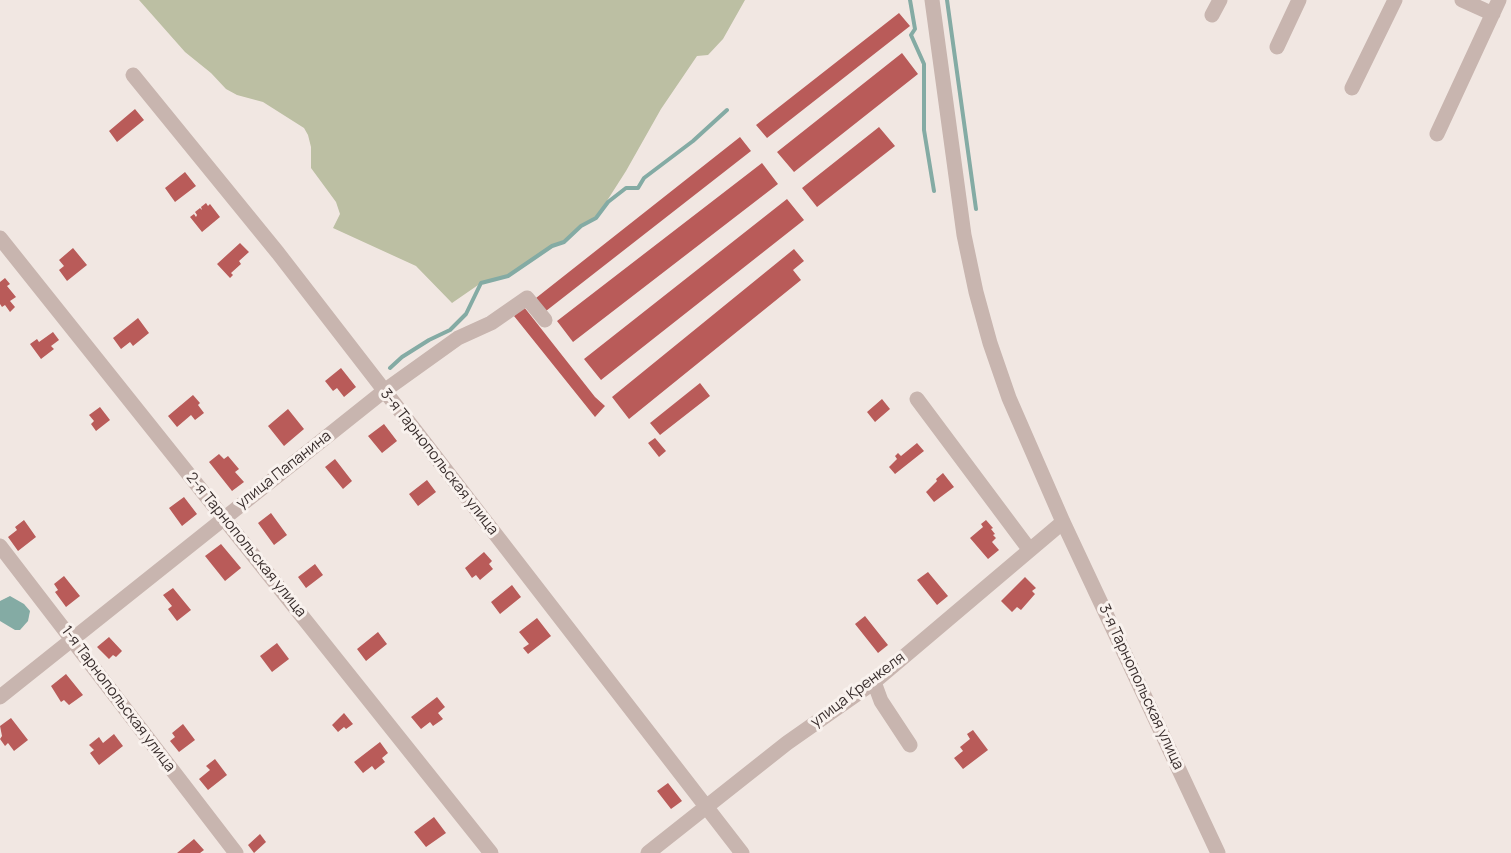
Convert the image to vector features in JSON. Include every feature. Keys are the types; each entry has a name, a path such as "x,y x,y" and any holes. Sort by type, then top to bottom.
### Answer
{"street":[{"name":"3-я Тарнопольская улица","path":"932,0 964,235 990,343 1009,398 1063,522 1218,853"},
{"path":"1212,15 1220,0"},
{"path":"1277,47 1299,0"},
{"path":"1353,88 1395,0"},
{"path":"1437,134 1496,7 1462,0"},
{"name":"3-я Тарнопольская улица","path":"133,75 278,253 742,853"},
{"name":"2-я Тарнопольская улица","path":"0,238 491,853"},
{"name":"улица Папанина","path":"0,697 384,391 459,338 491,323 527,298 545,320"},
{"path":"917,399 1029,549"},
{"name":"улица Кренкеля","path":"648,853 787,743 874,682 1063,522"},
{"name":"1-я Тарнопольская улица","path":"0,546 236,853"},
{"path":"874,682 881,701 910,745"}],"green space":[{"path":"139,0 745,0 723,39 708,55 697,56 661,109 596,218 581,226 564,242 552,246 508,276 481,283 452,303 416,266 333,228 340,214 336,202 311,168 311,147 304,128 263,102 237,95 226,89 211,73 185,52"}],"water":[{"path":"10,596 24,604 30,611 28,621 20,630 15,630 0,621 0,601"}],"building":[{"path":"899,13 910,26 767,138 756,125"},
{"path":"902,53 918,74 794,172 777,152"},
{"path":"135,109 144,120 117,142 109,131"},
{"path":"879,127 895,146 817,207 802,188"},
{"path":"740,137 751,151 546,311 536,298"},
{"path":"762,163 778,184 573,342 557,321"},
{"path":"185,172 196,186 175,202 165,188"},
{"path":"787,199 804,220 601,380 584,359"},
{"path":"206,203 208,206 210,204 220,217 202,232 190,217 194,214 196,217 195,212 200,208 202,210 201,207"},
{"path":"240,243 249,252 239,261 241,264 231,273 233,275 230,278 217,264"},
{"path":"73,248 87,265 67,281 59,270 64,266 59,260"},
{"path":"794,249 804,261 793,270 801,280 629,419 612,397"},
{"path":"5,278 10,284 7,286 16,297 10,301 15,307 10,312 5,305 2,307 0,304 0,282"},
{"path":"524,307 595,397 605,406 595,417 514,316"},
{"path":"138,318 149,333 133,346 130,342 121,349 113,338"},
{"path":"53,332 59,340 51,346 54,349 41,359 30,344 37,339 39,342"},
{"path":"341,368 356,387 344,397 337,388 333,391 325,381"},
{"path":"700,383 710,396 660,435 650,423"},
{"path":"193,395 200,403 198,405 204,413 195,420 191,415 177,427 168,416"},
{"path":"882,399 890,409 875,422 867,412"},
{"path":"100,407 110,420 96,431 91,424 94,421 89,415"},
{"path":"288,409 304,429 284,446 268,426"},
{"path":"384,424 397,441 382,453 368,436"},
{"path":"655,438 666,451 659,457 648,443"},
{"path":"917,443 924,451 895,474 889,467 897,459 895,456 898,453 901,456"},
{"path":"219,454 224,459 228,456 239,469 235,472 244,482 232,491 209,462"},
{"path":"335,459 352,481 343,489 325,467"},
{"path":"943,473 954,487 934,502 926,492"},
{"path":"427,480 436,492 418,506 409,494"},
{"path":"184,497 197,514 182,526 169,508"},
{"path":"271,513 287,535 274,545 258,523"},
{"path":"24,520 36,537 18,551 8,537"},
{"path":"986,520 995,534 993,535 996,538 992,542 999,550 988,559 970,538 983,527 981,524"},
{"path":"221,544 241,568 225,581 205,556"},
{"path":"484,552 492,561 489,564 493,569 480,580 476,575 472,578 465,568"},
{"path":"315,564 323,575 306,588 298,577"},
{"path":"928,572 948,596 937,605 917,580"},
{"path":"64,576 80,596 66,607 55,592 58,590 54,584"},
{"path":"1025,577 1036,588 1032,591 1035,594 1021,610 1017,607 1012,612 1001,601"},
{"path":"512,585 521,597 500,614 491,602"},
{"path":"173,588 191,610 177,621 168,609 172,606 163,595"},
{"path":"865,616 888,645 878,653 855,624"},
{"path":"537,618 551,636 528,654 523,648 529,644 519,632"},
{"path":"378,632 387,644 366,661 357,649"},
{"path":"109,637 122,651 116,657 113,655 109,659 97,647"},
{"path":"277,643 289,659 272,672 260,656"},
{"path":"66,674 83,695 69,705 64,700 61,702 51,686"},
{"path":"437,697 445,707 438,713 443,719 433,726 430,722 421,729 411,717"},
{"path":"344,713 353,724 338,732 332,725"},
{"path":"11,718 28,740 14,751 8,743 5,746 0,739 2,736 0,726"},
{"path":"183,724 195,740 179,752 170,741 175,737 172,733"},
{"path":"973,730 988,750 963,769 954,758 963,751 960,747 970,739 967,734"},
{"path":"114,734 123,746 99,765 90,753 94,750 89,745 99,737 103,743"},
{"path":"380,742 388,753 382,758 385,762 375,770 372,766 363,773 354,762"},
{"path":"215,759 227,775 208,790 199,779 210,770 206,766"},
{"path":"668,783 682,801 671,809 657,791"},
{"path":"434,817 446,833 426,847 414,832"},
{"path":"260,834 266,842 254,853 248,845"},
{"path":"194,839 204,850 200,853 177,853"}],"waterway":[{"path":"910,0 915,29 911,35 924,64 924,130 934,191"},
{"path":"947,0 976,209"},
{"path":"390,368 402,357 450,330 466,314 481,283 508,276 552,246 564,242 581,226 596,218 608,202 626,188 638,188 644,178 693,141 727,110"}]}
